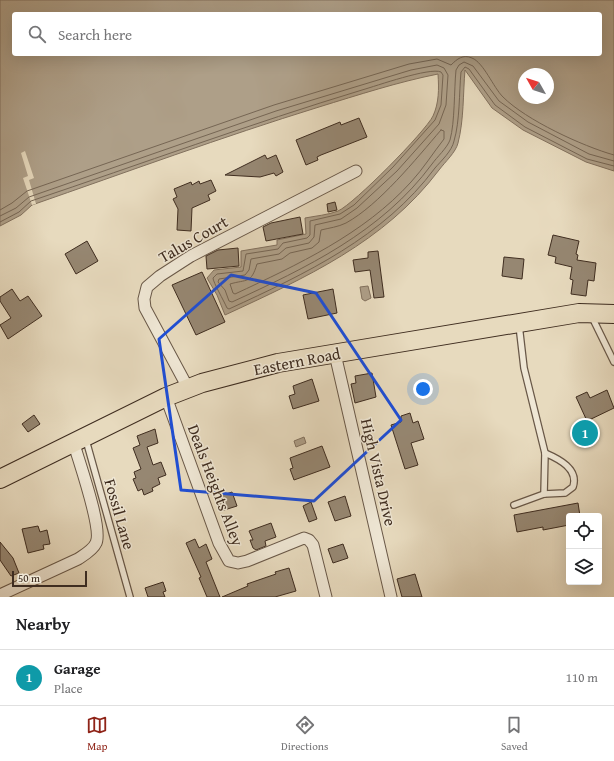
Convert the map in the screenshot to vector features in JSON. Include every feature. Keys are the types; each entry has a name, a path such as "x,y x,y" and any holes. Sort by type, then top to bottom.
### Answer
{"highway":[{"name":"Eastern Road","path":"0,480 166,397 188,388 278,363 579,313 614,314"}],"street":[{"name":"Talus Court","path":"188,388 145,308 144,298 148,287 160,276 216,242 356,171"},
{"name":"High Vista Drive","path":"335,354 391,597"},
{"name":"Deals Heights Alley","path":"166,397 219,543 229,560 238,563 247,561 304,538 309,540 313,545 326,597"},
{"path":"0,595 78,559 96,543 98,534 80,441"}],"lane":[{"path":"590,313 614,362"},
{"path":"519,323 524,368 545,453 544,494"},
{"name":"Fossil Lane","path":"80,441 130,597"},
{"path":"514,505 544,494 565,493 571,490 574,483 570,469 560,460 545,453"}],"highlighted area":[{"path":"231,275 316,293 401,420 314,501 181,490 159,339"}],"water":[{"path":"0,0 614,0 614,171 586,162 523,130 492,108 465,70 461,125 457,146 450,157 418,195 394,218 369,238 342,256 285,287 225,315 217,295 207,278 214,270 241,267 241,251 277,245 277,240 306,234 305,218 338,211 346,206 404,151 433,116 438,96 438,74 393,85 283,118 32,205 21,215 0,226"},
{"path":"368,286 371,298 365,301 362,299 360,287"},
{"path":"304,437 306,443 296,447 294,441"}],"pier":[{"path":"25,151 34,178 29,180 36,204 32,205 23,178 28,176 21,153"}],"building":[{"path":"359,118 367,137 321,155 317,157 318,160 306,165 296,140 340,122 341,125"},
{"path":"265,155 267,159 276,155 283,172 276,176 274,173 260,177 225,175"},
{"path":"211,180 216,191 208,195 210,200 192,208 191,231 177,230 178,209 173,199 177,197 174,189 191,182 192,185 199,181 200,184"},
{"path":"335,202 337,210 328,212 327,204"},
{"path":"300,217 303,234 266,241 263,227 271,223"},
{"path":"553,235 579,241 576,254 578,255 577,260 596,263 594,281 588,280 586,296 571,294 573,280 570,279 572,267 555,263 556,257 548,255"},
{"path":"87,241 98,261 76,274 65,254"},
{"path":"238,248 239,266 207,269 206,256 218,250"},
{"path":"378,251 384,297 374,298 370,270 355,272 353,260 368,258 368,252"},
{"path":"504,257 524,259 522,279 502,276"},
{"path":"202,272 225,322 196,335 172,285"},
{"path":"12,289 20,301 28,296 42,316 8,339 0,325 11,318 0,301 0,297"},
{"path":"333,289 337,313 308,319 303,295"},
{"path":"372,373 376,397 355,403 351,384 356,383 355,376"},
{"path":"312,379 319,401 293,409 289,396 295,394 293,386"},
{"path":"607,390 614,408 587,421 576,397 587,392 590,398"},
{"path":"410,413 413,423 418,421 424,439 411,443 418,465 405,469 391,425 401,422 401,416"},
{"path":"34,415 40,424 28,432 22,424"},
{"path":"155,429 158,443 147,447 153,465 161,462 166,475 158,478 160,484 152,488 153,491 144,495 142,489 138,491 133,479 136,478 134,472 141,469 133,448 140,445 137,436"},
{"path":"322,446 330,467 294,480 290,469 293,468 290,458"},
{"path":"232,492 237,506 221,511 217,497"},
{"path":"345,496 351,516 335,521 328,502"},
{"path":"311,502 317,519 309,522 303,506"},
{"path":"578,503 580,513 566,513 566,526 543,530 543,527 517,532 514,515"},
{"path":"271,523 276,537 265,541 266,546 256,550 253,548 250,540 253,540 249,531"},
{"path":"38,526 40,532 47,530 50,544 43,545 44,549 28,553 22,529"},
{"path":"195,539 199,548 206,544 212,559 206,562 220,597 207,597 199,578 201,577 186,543"},
{"path":"0,542 13,558 19,573 11,576 0,560"},
{"path":"343,544 348,558 333,563 328,549"},
{"path":"289,568 296,591 275,597 222,597 248,586 247,584 276,574 275,572"},
{"path":"415,574 422,597 402,597 397,579"},
{"path":"163,582 166,591 163,592 165,597 148,597 145,588"}],"place":[{"name":"Garage","path":"585,433"}]}
